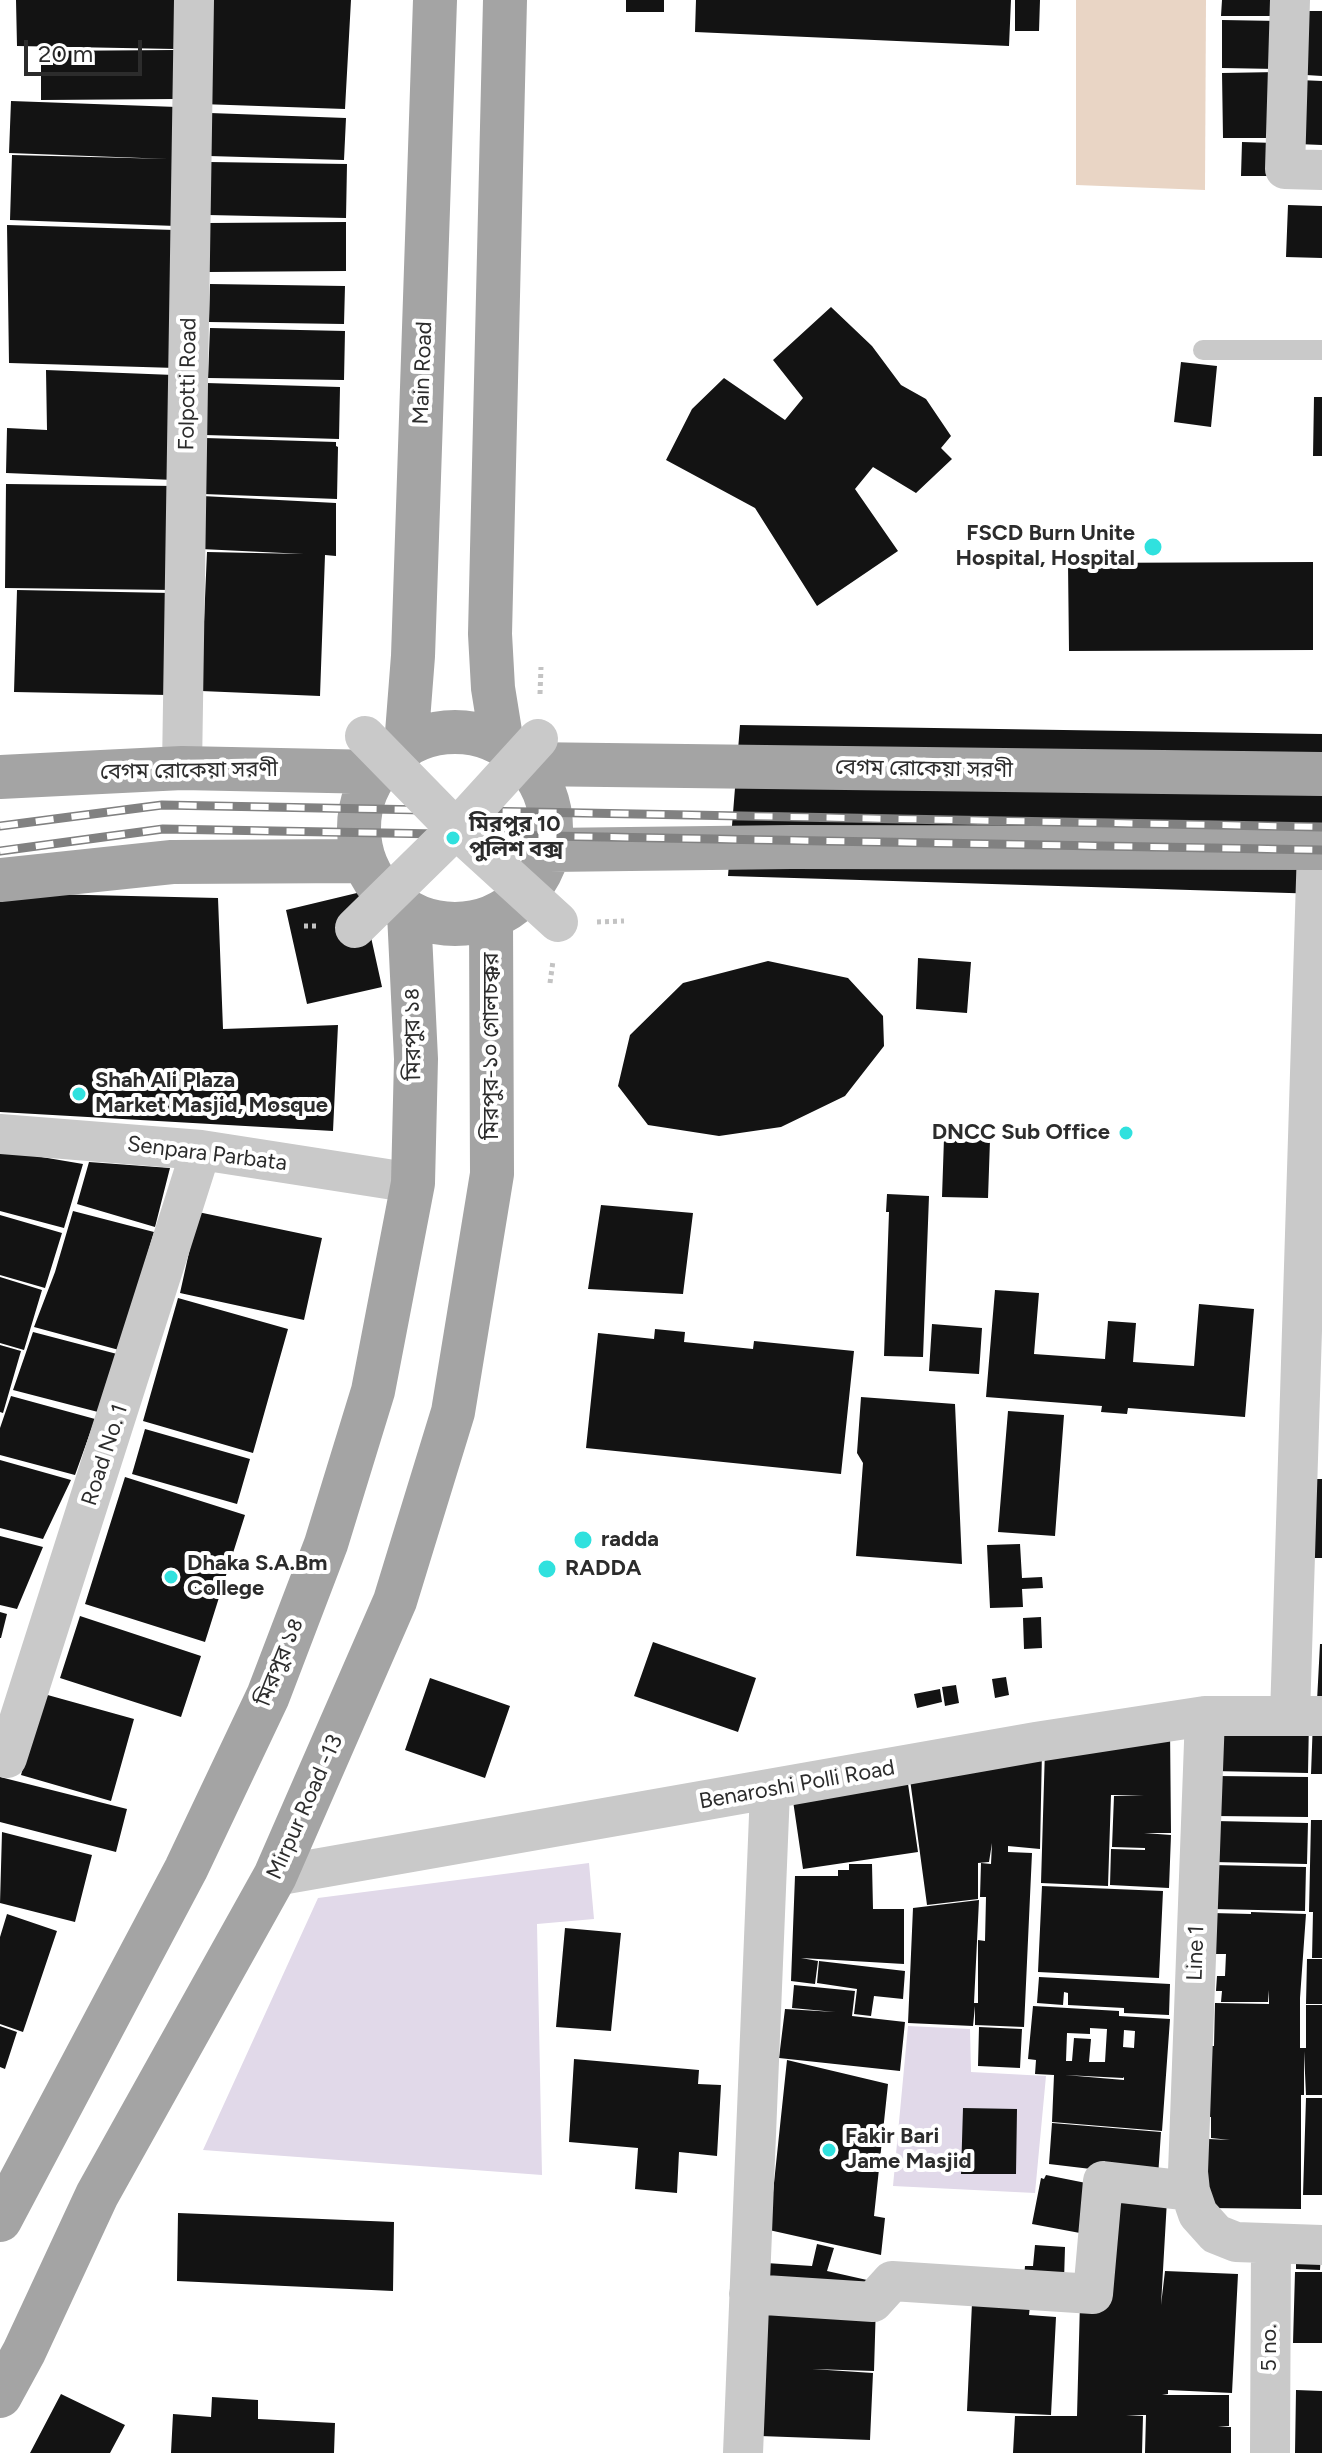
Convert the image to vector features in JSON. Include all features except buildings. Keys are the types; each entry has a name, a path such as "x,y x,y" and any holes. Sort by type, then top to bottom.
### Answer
{"main road":[{"name":"Main Road","path":"383,751 413,656 435,0"},
{"path":"505,0 490,634 493,688 522,749"},
{"path":"383,751 437,733 470,733 522,749"},
{"name":"বেগম রোকেয়া সরণী","path":"522,749 1322,774"},
{"name":"মিরপুর-১০ গোলচক্কর","path":"383,751 360,815 364,861 383,891 409,913 436,923 464,925 491,918 518,902 537,879 549,850 551,819 543,789 522,749"},
{"name":"বেগম রোকেয়া সরণী","path":"0,777 182,768 383,751"},
{"path":"549,850 776,847 1320,848"},
{"path":"0,880 172,862 364,861"},
{"name":"মিরপুর ১৪","path":"0,2220 186,1869 268,1696 326,1544 373,1391 413,1183 416,1059 409,913"},
{"name":"মিরপুর-১০ গোলচক্কর","path":"491,918 492,1174"},
{"name":"Mirpur Road -13","path":"0,2396 12,2347 275,1876 395,1601 453,1412 492,1174"}],"street":[{"name":"Folpotti Road","path":"182,768 194,0"},
{"path":"1290,0 1285,169 1322,170"},
{"path":"355,928 456,829 522,749"},
{"path":"383,751 456,829 558,922"},
{"path":"1306,1716 1320,848"},
{"name":"Senpara Parbata","path":"0,1134 201,1150 413,1183"},
{"name":"Road No. 1","path":"7,1758 201,1150"},
{"name":"Benaroshi Polli Road","path":"275,1876 1036,1742 1205,1716 1306,1716"},
{"name":"Line 1","path":"1190,2191 1188,2172 1205,1716"},
{"path":"743,2453 770,1791"},
{"path":"749,2294 873,2302 892,2281 1093,2294 1103,2181 1190,2191 1198,2214 1216,2234 1236,2242 1322,2245"},
{"name":"5 no.","path":"1270,2453 1271,2244"}],"lane":[{"path":"1203,350 1322,350"}],"shaded area":[{"path":"1076,0 1206,0 1205,190 1076,185"},
{"path":"589,1863 594,1919 537,1924 542,2175 203,2150 318,1898"},
{"path":"908,2026 970,2029 971,2072 1046,2076 1035,2193 893,2186"}],"railway":[{"path":"0,826 162,805 1322,827"},
{"path":"0,851 163,829 1322,850"}],"place":[{"name":"FSCD Burn Unite Hospital, Hospital","path":"1153,547"},
{"name":"মিরপুর 10 পুলিশ বক্স","path":"453,838"},
{"name":"Shah Ali Plaza Market Masjid, Mosque","path":"79,1094"},
{"name":"DNCC Sub Office","path":"1126,1133"},
{"name":"radda","path":"583,1540"},
{"name":"RADDA","path":"547,1569"},
{"name":"Dhaka S.A.Bm College","path":"171,1577"},
{"name":"Fakir Bari Jame Masjid","path":"829,2150"}]}
